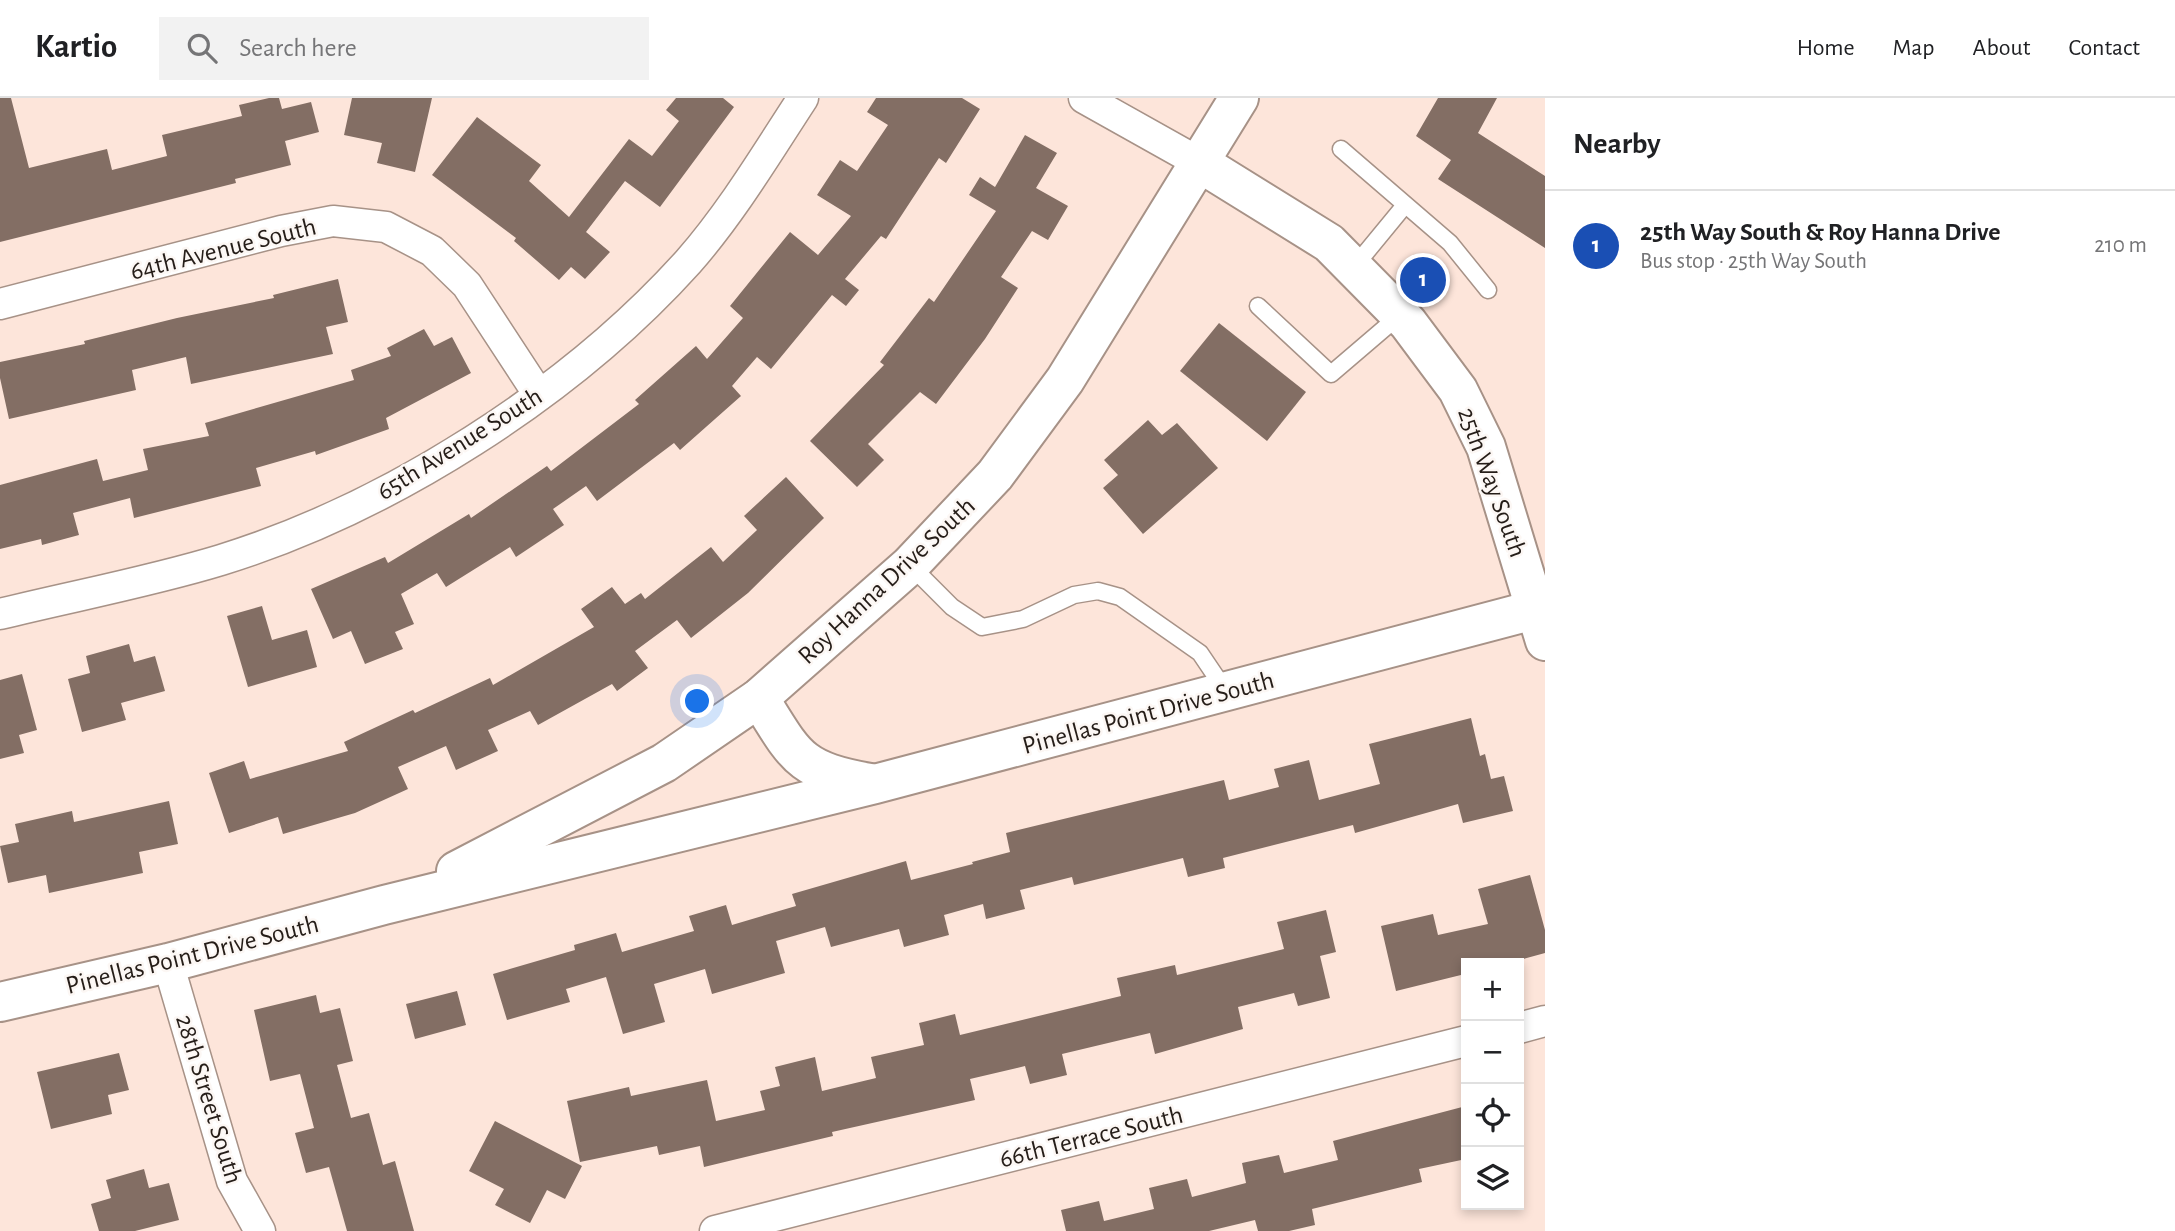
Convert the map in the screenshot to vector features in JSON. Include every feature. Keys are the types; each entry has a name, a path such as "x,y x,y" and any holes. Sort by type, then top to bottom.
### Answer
{"street":[{"name":"65th Avenue South","path":"0,614 220,560 318,524 424,470 539,395 628,320 688,261 751,177 803,98"},
{"name":"25th Way South","path":"1084,98 1200,163 1329,243 1400,314 1458,390 1486,447 1542,619"},
{"name":"Roy Hanna Drive South","path":"384,905 530,835 664,763 759,698 910,565 995,475 1065,380 1239,98"},
{"name":"64th Avenue South","path":"0,304 281,231 333,221 386,227 432,251 467,285 539,395"},
{"name":"Pinellas Point Drive South","path":"759,698 790,746 808,766 837,777 875,784 1226,691 1542,619"},
{"path":"384,905 875,784"},
{"name":"Pinellas Point Drive South","path":"0,1002 168,963 384,905"},
{"name":"28th Street South","path":"168,963 232,1181 260,1231"},
{"path":"1524,1027 1545,1021"},
{"name":"66th Terrace South","path":"715,1231 1461,1042"}],"lane":[{"path":"1341,149 1450,243 1488,290"},
{"path":"1354,267 1405,205"},
{"path":"1258,306 1331,374 1400,314"},
{"path":"910,565 953,607 982,626 1023,619 1074,595 1098,591 1120,597 1200,653 1226,691"}],"building":[{"path":"0,98 11,98 29,168 107,149 112,170 167,156 162,135 242,116 239,105 269,98 279,98 282,109 311,102 319,132 285,141 291,165 235,179 236,183 0,242"},
{"path":"352,98 432,98 415,172 377,163 382,143 344,135"},
{"path":"676,98 723,98 734,107 660,207 625,181 586,232 610,252 585,279 571,267 559,280 514,241 516,238 432,175 477,117 541,165 529,181 569,217 629,139 652,156 679,121 666,110"},
{"path":"876,98 962,98 980,109 946,163 939,158 886,239 881,236 845,279 859,290 846,306 832,295 771,369 757,357 732,386 741,396 680,450 674,443 597,501 586,486 553,509 564,525 516,557 510,547 446,587 437,573 401,594 414,624 395,632 403,649 365,664 351,631 333,639 311,589 385,557 388,563 469,514 471,518 547,466 551,471 639,404 635,400 696,346 707,359 743,318 730,306 790,232 818,255 851,216 817,195 840,160 857,171 888,125 867,112"},
{"path":"1438,98 1497,98 1478,133 1545,176 1545,248 1438,179 1451,160 1416,136"},
{"path":"1025,135 1057,153 1036,188 1068,206 1048,240 1032,231 1001,277 1018,288 985,339 936,404 920,392 868,444 884,460 857,487 810,441 884,365 880,362 929,298 934,302 996,211 969,195 980,177 995,187"},
{"path":"338,279 348,322 326,327 333,354 191,384 186,357 132,370 136,390 9,419 0,378 0,362 85,344 84,341 177,318 274,298 273,295"},
{"path":"1219,323 1306,392 1267,441 1180,371"},
{"path":"424,329 434,346 452,337 471,373 386,418 389,429 316,455 315,451 256,468 261,486 134,518 130,498 73,513 79,535 42,545 41,539 0,549 0,485 97,459 103,481 148,470 143,449 209,436 205,423 354,380 351,370 391,356 387,348"},
{"path":"1148,420 1162,435 1177,423 1218,468 1143,534 1103,488 1118,475 1104,460"},
{"path":"786,477 824,518 748,593 691,638 677,620 635,651 648,668 617,691 612,684 538,725 530,711 488,730 498,751 456,770 446,746 398,767 408,789 355,813 283,834 278,817 229,833 209,773 244,761 250,779 348,751 344,742 413,710 415,713 490,678 493,685 594,627 581,609 612,587 625,604 641,593 645,599 711,547 723,562 757,530 744,516"},
{"path":"262,606 272,640 307,630 317,667 248,687 227,616"},
{"path":"129,644 134,662 155,656 165,691 121,703 126,720 82,732 68,679 90,673 86,656"},
{"path":"22,674 37,730 19,735 24,753 0,759 0,680"},
{"path":"1471,718 1480,756 1485,754 1491,779 1504,776 1513,811 1463,823 1458,804 1355,833 1353,825 1223,858 1225,868 1188,877 1183,858 1074,885 1072,877 1020,890 1025,909 986,919 983,904 944,915 949,935 904,947 899,929 831,947 825,927 776,941 785,973 712,994 705,969 654,984 665,1022 623,1034 606,977 566,989 570,1002 507,1020 493,974 575,950 574,945 616,933 622,952 694,931 689,916 726,905 732,925 796,906 792,894 906,861 911,880 973,864 972,862 1010,852 1006,833 1224,780 1229,800 1279,787 1274,769 1309,760 1319,800 1380,784 1369,744"},
{"path":"169,801 178,844 139,852 143,873 49,893 46,875 8,883 0,846 19,842 15,824 72,811 74,822"},
{"path":"1530,875 1545,930 1545,953 1524,959 1461,958 1461,975 1396,991 1381,926 1433,914 1438,935 1488,924 1478,889"},
{"path":"1326,910 1336,952 1320,956 1330,998 1298,1006 1294,993 1238,1007 1243,1029 1155,1054 1150,1033 1062,1054 1067,1075 1030,1084 1025,1066 970,1079 975,1100 832,1132 833,1136 704,1167 700,1146 659,1155 657,1146 580,1162 567,1101 629,1087 631,1096 707,1080 716,1121 765,1110 760,1091 780,1086 775,1067 815,1057 822,1091 876,1078 871,1057 924,1045 919,1023 955,1014 960,1035 1121,996 1117,978 1175,965 1177,975 1284,949 1277,922"},
{"path":"457,991 466,1025 415,1039 406,1004"},
{"path":"316,995 320,1013 340,1008 353,1061 337,1065 351,1118 369,1113 383,1165 395,1161 414,1231 347,1231 329,1167 306,1173 295,1133 314,1128 300,1074 270,1081 254,1010"},
{"path":"119,1053 129,1090 108,1095 112,1114 51,1129 37,1072"},
{"path":"1461,1107 1461,1160 1419,1169 1422,1182 1312,1209 1315,1225 1289,1231 1258,1231 1255,1220 1209,1231 1066,1231 1061,1210 1099,1201 1104,1221 1154,1209 1149,1188 1187,1179 1192,1197 1246,1183 1242,1163 1279,1155 1284,1173 1338,1160 1333,1141"},
{"path":"495,1121 582,1166 565,1199 547,1190 530,1223 495,1205 504,1189 469,1171"},
{"path":"144,1169 149,1188 169,1183 179,1220 135,1231 99,1231 91,1204 111,1198 106,1180"}],"place":[{"name":"25th Way South & Roy Hanna Drive","path":"1423,280"}]}
